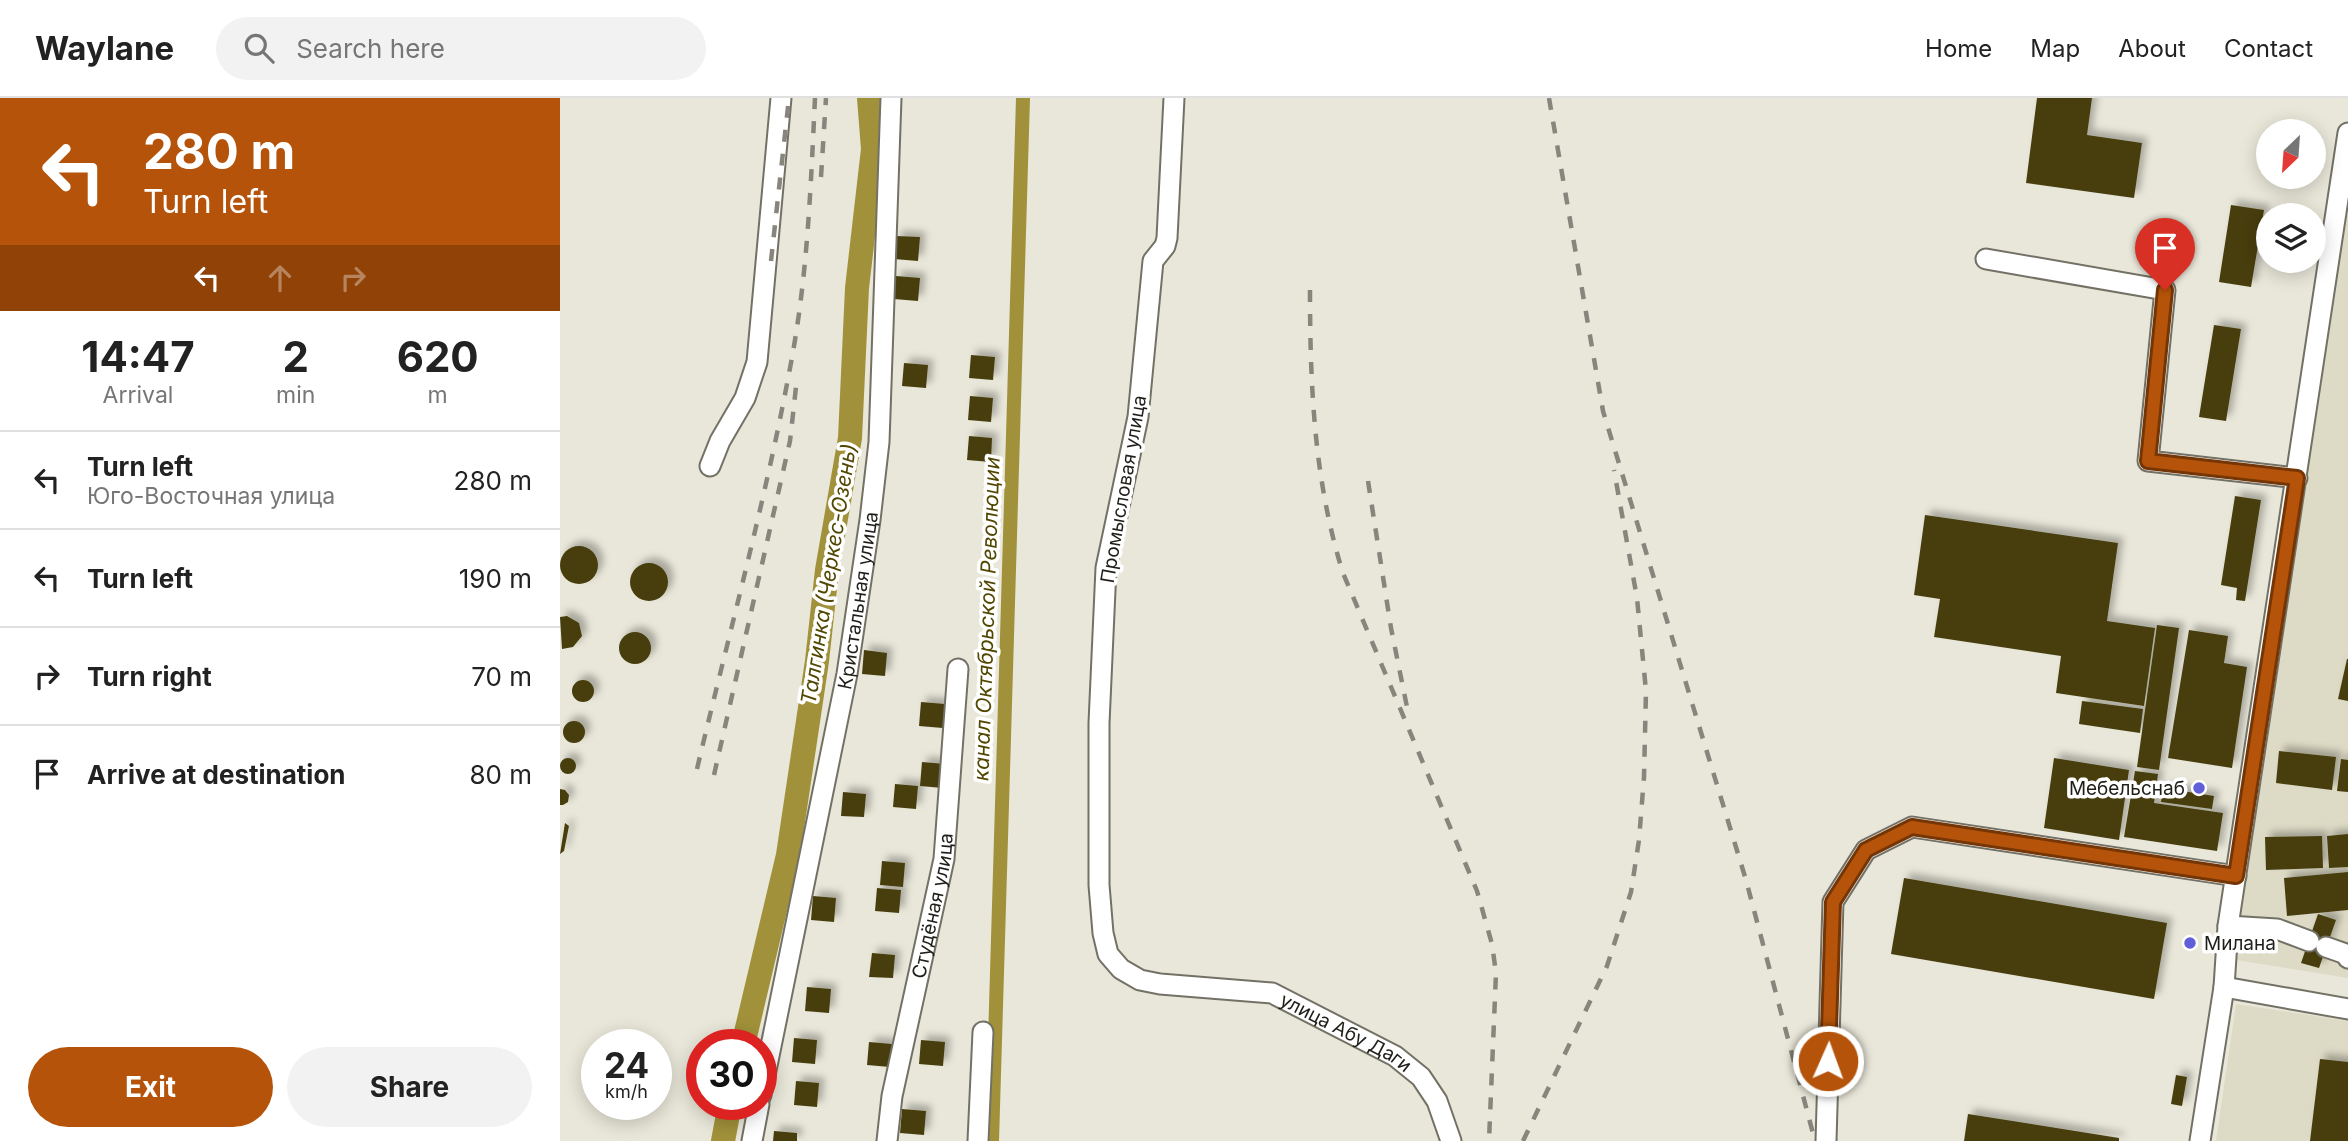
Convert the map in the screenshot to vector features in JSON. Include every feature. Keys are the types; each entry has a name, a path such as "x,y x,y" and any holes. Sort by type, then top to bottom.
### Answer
{"street":[{"path":"710,466 720,441 745,398 757,362 781,98"},
{"name":"Кристальная улица","path":"775,1029 848,674 870,520 879,442 891,98"},
{"name":"Промысловая улица","path":"1099,885 1099,723 1106,568 1138,417 1153,261 1165,246 1167,238 1174,98"},
{"path":"2200,1141 2224,987 2228,926 2348,133"},
{"path":"1986,258 2165,290 2148,461 2297,478"},
{"name":"Студёная улица","path":"887,1141 892,1096 944,859 958,669"},
{"path":"1826,1141 1833,902 1866,850 1912,827 2236,876"},
{"name":"улица Абу Даги","path":"1099,885 1103,933 1108,954 1121,970 1140,980 1160,984 1272,993 1328,1020 1395,1056 1421,1077 1437,1101 1451,1141"},
{"path":"2228,926 2277,929 2346,954 2348,958"},
{"path":"2224,987 2348,1009"},
{"path":"978,1141 983,1032"},
{"path":"752,1141 756,1120"}],"shaded area":[{"path":"2348,188 2348,978 2230,959"},
{"path":"2236,1004 2348,1021 2348,1141 2216,1141"}],"building":[{"path":"2037,98 2092,98 2087,135 2142,143 2134,198 2026,183"},
{"path":"2231,205 2256,209 2256,257 2251,287 2219,282"},
{"path":"896,236 920,237 918,261 894,259"},
{"path":"896,276 920,278 918,301 894,299"},
{"path":"2214,325 2241,329 2226,421 2199,417"},
{"path":"971,355 995,357 993,380 969,378"},
{"path":"904,363 928,365 926,388 902,386"},
{"path":"970,396 993,398 991,422 968,420"},
{"path":"969,436 992,438 991,462 967,460"},
{"path":"2235,496 2261,500 2245,601 2236,600 2237,588 2221,585"},
{"path":"1925,515 2118,543 2107,621 2155,628 2144,706 2056,693 2061,656 1934,637 1940,599 1914,595"},
{"path":"579,546 593,551 598,565 593,579 579,584 565,579 560,565 565,551"},
{"path":"649,563 663,568 668,582 663,596 649,601 635,596 630,582 635,568"},
{"path":"567,616 579,623 582,636 573,647 562,649 560,617"},
{"path":"2157,625 2179,628 2159,770 2137,767"},
{"path":"2189,630 2228,636 2224,663 2247,667 2232,768 2168,758"},
{"path":"635,632 647,636 651,648 647,660 635,664 623,660 619,648 623,636"},
{"path":"864,650 887,653 885,676 862,674"},
{"path":"2348,659 2348,701 2338,699"},
{"path":"579,680 587,680 594,687 594,695 587,702 579,702 572,695 572,687"},
{"path":"2082,701 2143,709 2140,733 2079,724"},
{"path":"921,702 945,704 943,728 919,726"},
{"path":"570,721 578,721 585,728 585,736 578,743 570,743 563,736 563,728"},
{"path":"2279,751 2336,757 2332,790 2276,783"},
{"path":"565,758 571,758 576,766 574,772 565,774 560,769 560,763"},
{"path":"2054,758 2129,770 2119,840 2044,828"},
{"path":"2341,759 2348,760 2348,792 2337,791"},
{"path":"922,762 945,764 943,788 920,786"},
{"path":"2135,771 2158,774 2154,803 2223,813 2217,851 2124,837"},
{"path":"895,784 918,786 916,809 893,807"},
{"path":"2163,788 2214,796 2212,809 2161,802"},
{"path":"560,789 569,795 568,802 563,805 560,805"},
{"path":"843,792 866,794 864,817 841,816"},
{"path":"565,823 569,826 564,851 560,854"},
{"path":"2348,834 2348,867 2329,868 2327,836"},
{"path":"2322,836 2323,868 2266,870 2265,837"},
{"path":"882,861 905,863 903,887 880,885"},
{"path":"2348,872 2348,910 2287,916 2284,878"},
{"path":"1904,878 2167,923 2154,999 1891,954"},
{"path":"877,888 901,890 899,913 875,911"},
{"path":"813,896 836,898 834,922 811,920"},
{"path":"2318,914 2336,920 2319,968 2301,963"},
{"path":"872,953 895,955 893,978 869,977"},
{"path":"807,987 831,989 829,1013 805,1011"},
{"path":"794,1038 817,1040 815,1064 792,1062"},
{"path":"921,1040 945,1042 943,1066 919,1064"},
{"path":"869,1042 892,1044 890,1067 867,1065"},
{"path":"2320,1059 2348,1062 2348,1141 2310,1141"},
{"path":"2176,1075 2187,1077 2182,1106 2171,1104"},
{"path":"796,1081 819,1083 817,1107 794,1105"},
{"path":"902,1109 926,1111 924,1135 900,1133"},
{"path":"1968,1114 2119,1138 2119,1141 1964,1141"},
{"path":"774,1131 797,1133 797,1141 773,1141"}],"waterway":[{"name":"Талгинка (Черкес-Озень)","path":"747,1029 788,855 817,661 827,570 850,438 857,288 873,149 869,98"},
{"name":"канал Октябрьской Революции","path":"992,1141 1023,98"},
{"name":"Талгинка (Черкес-Озень)","path":"723,1141 727,1120"}],"railway":[{"path":"771,261 789,98"},
{"path":"697,769 761,505 794,346 806,253 815,98"},
{"path":"821,177 826,98"},
{"path":"1549,98 1603,411 1746,880 1815,1141"},
{"path":"1310,290 1316,433 1333,538 1343,573 1477,891 1492,944 1496,973 1489,1141"},
{"path":"714,775 790,441 797,378"},
{"path":"1523,1141 1607,966 1631,892 1639,840 1646,691 1637,598 1614,470"},
{"path":"1368,481 1391,628 1407,707"}],"place":[{"name":"Мебельснаб","path":"2199,788"},
{"name":"Милана","path":"2190,943"}],"route":[{"path":"1828,1061 1833,902 1866,850 1912,827 2236,876 2297,478 2148,461 2165,290"}]}
